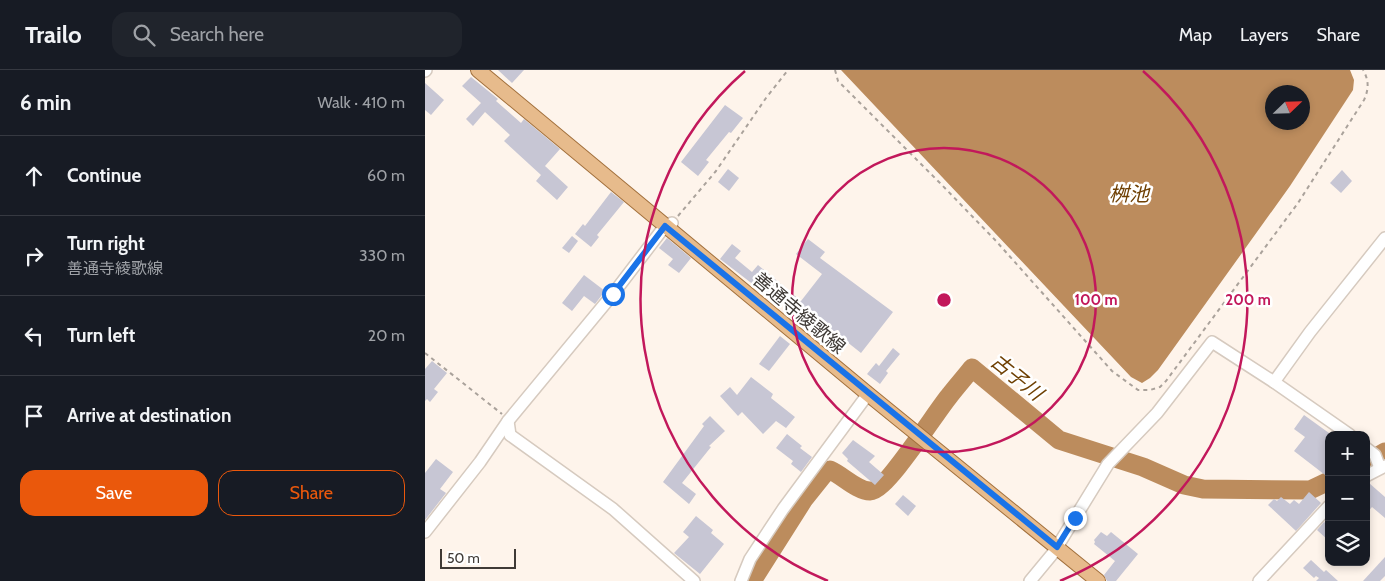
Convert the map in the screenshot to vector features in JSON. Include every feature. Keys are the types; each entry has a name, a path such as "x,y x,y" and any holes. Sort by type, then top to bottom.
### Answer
{"main road":[{"name":"善通寺綾歌線","path":"479,70 668,225 920,437 1098,581"}],"street":[{"path":"425,532 480,462 508,421 668,225"},
{"path":"1274,382 1385,238"},
{"path":"1030,581 1057,547 1108,464 1157,413 1212,342 1344,431"},
{"path":"741,581 750,559 783,509 868,394"},
{"path":"508,421 510,435 613,509 694,581"},
{"path":"1370,451 1383,467 1370,474"},
{"path":"1259,581 1325,510"}],"path":[{"path":"668,225 716,171 766,98 788,70"},
{"path":"835,70 838,81 941,182 1112,371 1138,390 1150,390 1160,387 1166,381 1241,282 1313,181 1365,100 1368,90 1367,78 1363,70"},
{"path":"425,353 497,409 508,421"}],"water":[{"name":"桝池","path":"841,70 1350,70 1354,80 1353,90 1290,186 1158,370 1142,383 1131,377"}],"building":[{"path":"498,70 524,70 512,83"},
{"path":"471,77 498,99 496,101 521,123 524,119 560,149 545,166 568,187 557,200 536,181 541,175 504,141 510,135 485,112 473,126 466,119 481,103 462,86"},
{"path":"425,83 444,100 431,115 425,110"},
{"path":"725,105 743,118 706,160 709,162 698,176 681,162"},
{"path":"728,169 739,178 729,191 718,182"},
{"path":"1342,170 1352,181 1341,193 1330,183"},
{"path":"611,192 624,202 597,235 599,237 591,247 575,234 583,224 585,226"},
{"path":"572,236 578,241 569,253 562,248"},
{"path":"667,238 691,258 679,273 668,265 673,259 659,248"},
{"path":"808,239 825,252 820,258 893,312 861,353 827,326 822,331 783,301 780,305 720,259 732,244 741,251 735,258 752,272 758,265 801,301 822,274 796,254"},
{"path":"584,275 605,291 595,304 584,296 572,311 562,303"},
{"path":"780,336 790,344 769,371 759,364"},
{"path":"893,348 900,354 886,371 888,373 880,384 867,374 876,363 879,366"},
{"path":"432,361 447,373 434,389 438,392 430,402 427,399 425,401 425,369"},
{"path":"751,377 773,394 771,398 795,417 786,428 776,421 763,434 742,412 738,416 720,396 730,387 737,395"},
{"path":"1304,415 1326,431 1325,475 1294,451 1305,437 1294,429"},
{"path":"710,416 725,431 709,446 711,447 682,483 696,494 689,504 663,482 704,426 702,424"},
{"path":"787,434 802,446 800,448 812,457 801,472 791,464 793,461 776,448"},
{"path":"853,440 875,456 869,462 884,475 875,485 847,461 848,459 842,453"},
{"path":"436,459 453,472 440,489 446,493 425,520 425,473"},
{"path":"1370,484 1385,497 1385,518 1372,507 1370,509"},
{"path":"1309,492 1321,503 1296,531 1268,505 1274,499 1277,501 1281,497 1290,504 1294,500 1299,504"},
{"path":"903,495 916,506 908,516 895,504"},
{"path":"696,516 713,530 711,533 724,544 700,574 674,553 689,537 683,532"},
{"path":"1325,523 1325,537 1317,530"},
{"path":"1101,532 1107,536 1111,532 1138,554 1116,581 1107,581 1104,575 1115,561 1094,544 1094,540"},
{"path":"1385,557 1385,576 1380,581 1363,581"},
{"path":"1311,560 1338,581 1316,581 1319,578 1316,576 1314,578 1303,568"}],"waterway":[{"name":"古子川","path":"752,581 804,499 824,474 830,470 865,490 870,491 877,488 899,465 943,403 972,368 1059,440 1143,467 1184,485 1203,489 1310,490 1325,483"},
{"name":"古子川","path":"1370,461 1385,452"}],"route":[{"path":"613,294 665,226 916,434 1057,547 1075,518"}]}
